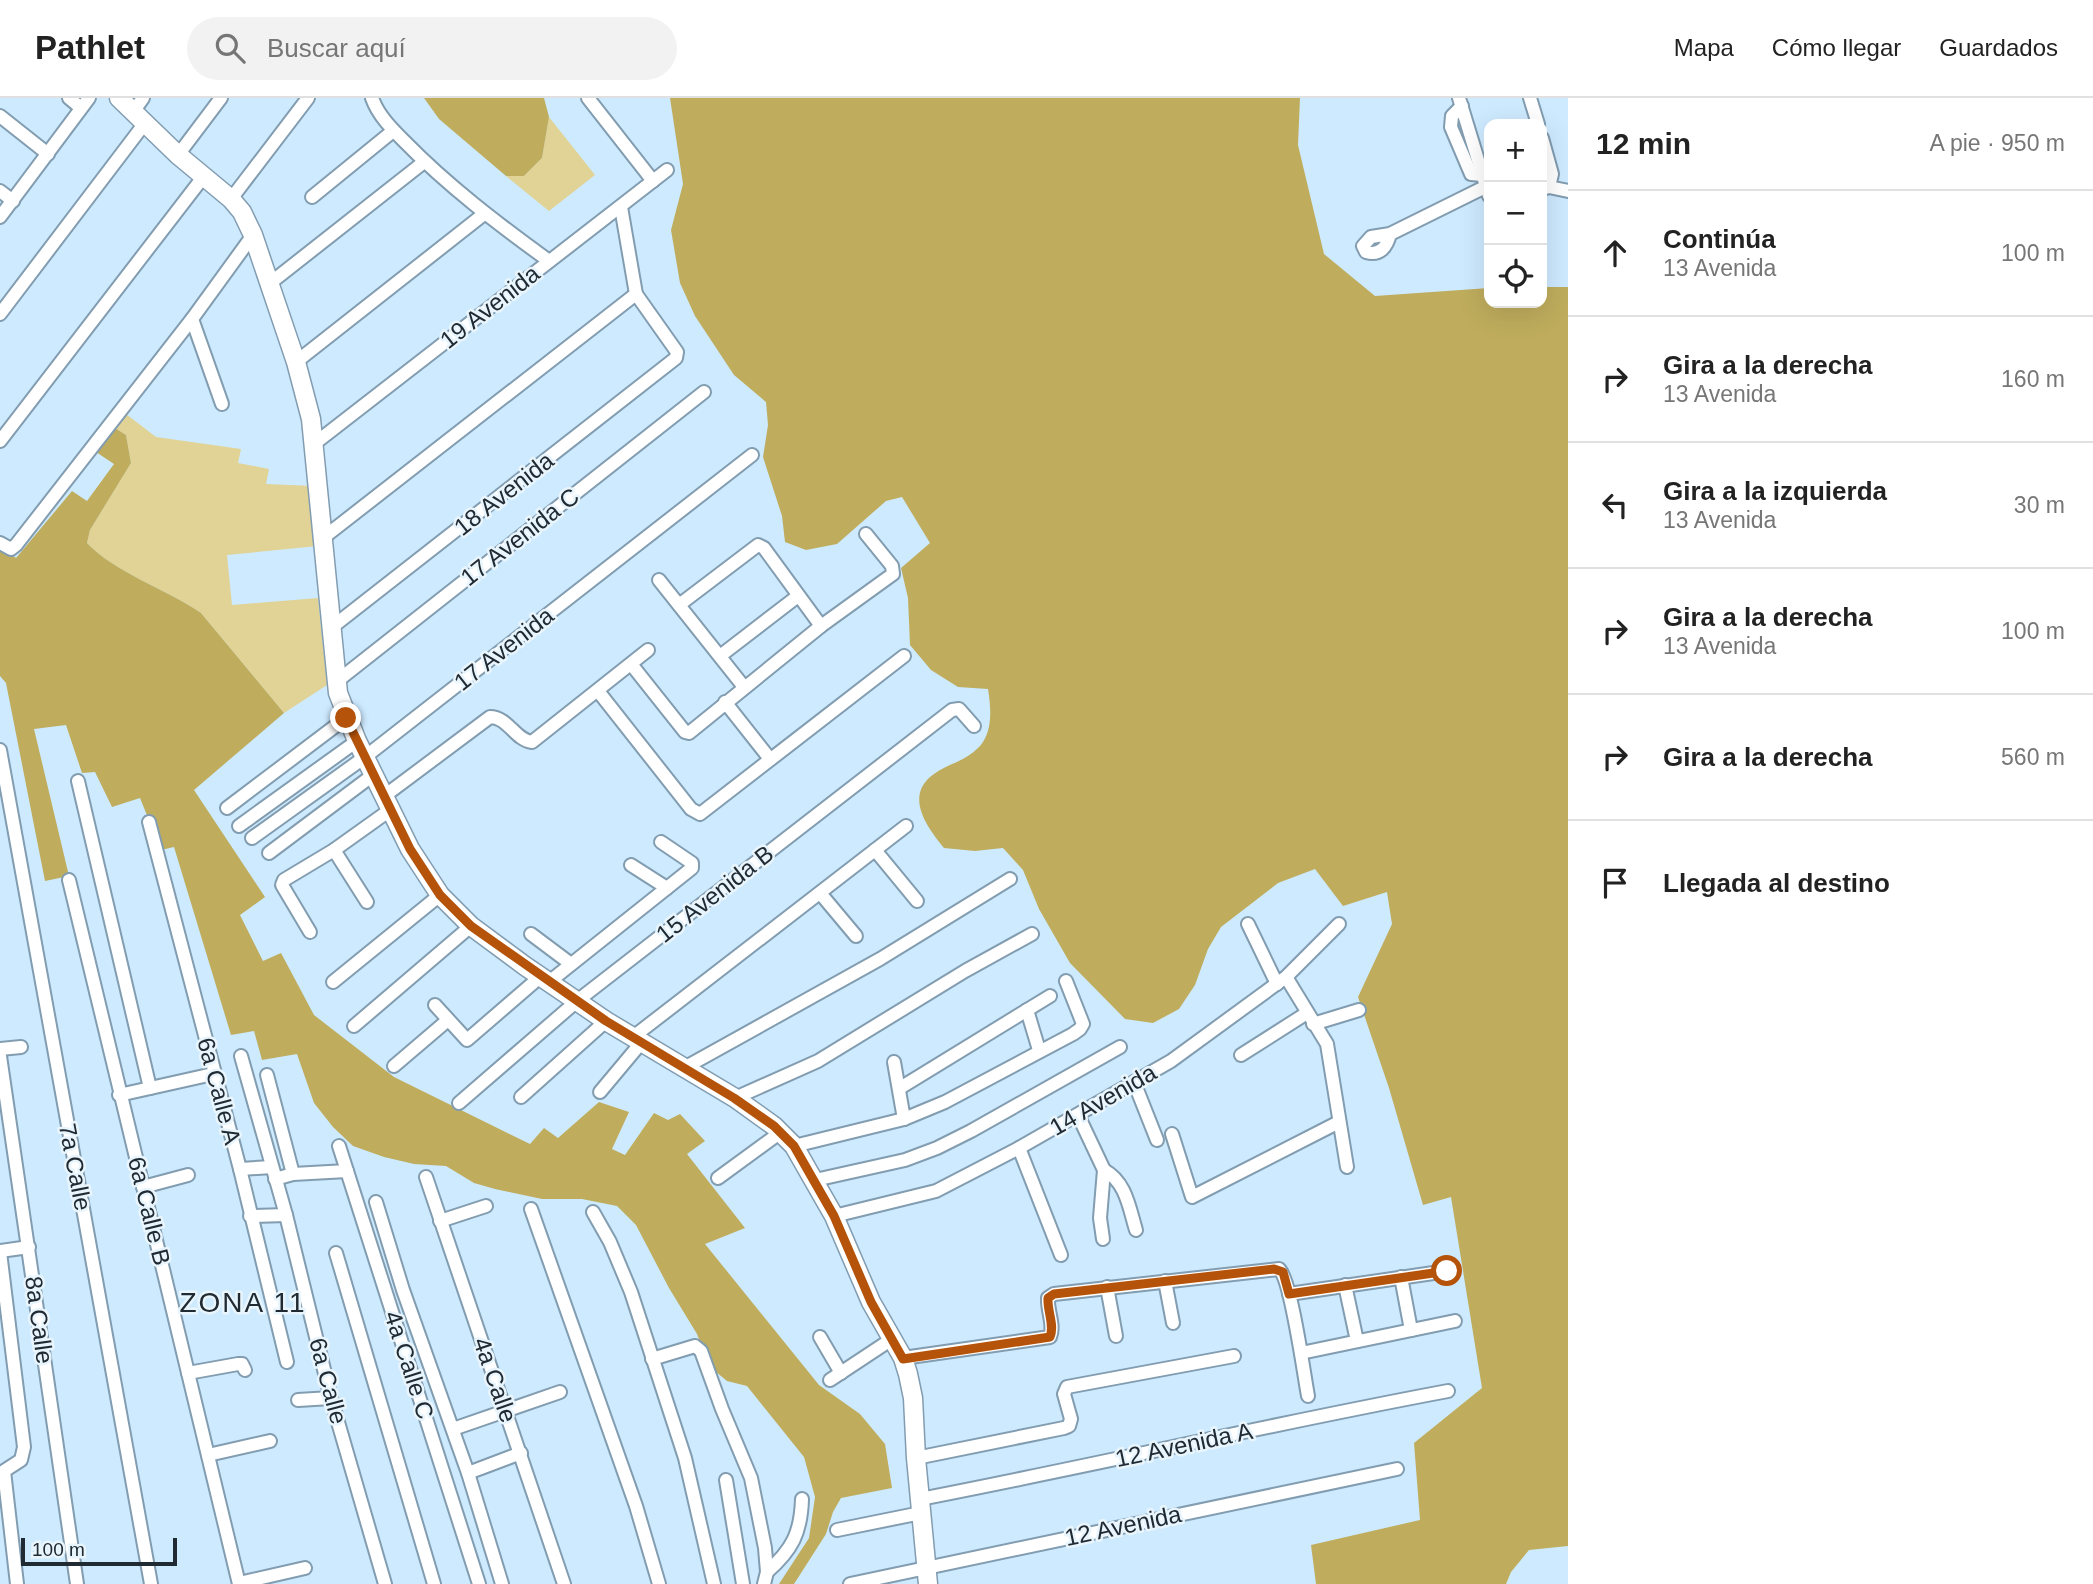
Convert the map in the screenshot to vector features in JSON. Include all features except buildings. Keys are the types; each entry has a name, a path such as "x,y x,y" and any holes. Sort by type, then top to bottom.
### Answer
{"street":[{"path":"0,217 85,103 69,98"},
{"path":"119,98 140,111 178,155 231,199 242,212 253,235 306,395 314,444 336,682 346,718 410,849 440,895 471,926 606,1021 734,1098 780,1132 794,1146 834,1216 871,1302 903,1359 913,1398 927,1575"},
{"path":"178,155 221,98"},
{"path":"231,199 308,98"},
{"path":"372,98 393,131 424,162 484,214 549,261"},
{"path":"588,98 653,181"},
{"path":"1530,98 1536,119"},
{"path":"1461,102 1452,116 1451,127 1471,174 1484,185"},
{"path":"0,314 140,111"},
{"path":"0,116 48,154"},
{"path":"312,197 393,131"},
{"path":"1547,156 1552,174 1547,184"},
{"path":"270,284 424,162"},
{"name":"19 Avenida","path":"314,444 667,170"},
{"path":"0,441 204,176"},
{"path":"1390,234 1484,187"},
{"path":"1547,188 1568,191"},
{"path":"0,191 13,201"},
{"path":"323,538 636,294 621,207"},
{"path":"296,362 484,214"},
{"path":"6,546 16,545 192,319 253,235"},
{"name":"18 Avenida","path":"331,628 676,358 677,352 636,294"},
{"path":"192,319 222,404"},
{"name":"17 Avenida C","path":"336,682 704,392"},
{"name":"17 Avenida","path":"252,838 361,749 752,455"},
{"path":"631,664 685,732 689,733 821,626 893,574 892,566 866,534"},
{"path":"679,605 756,546 764,548 821,626"},
{"path":"659,580 744,687"},
{"path":"719,656 797,596"},
{"path":"310,932 282,885 284,880 334,850 490,717 498,718 524,741 531,743 648,650"},
{"path":"598,691 691,809 699,814 904,656"},
{"path":"725,702 770,760"},
{"name":"15 Avenida B","path":"459,1102 577,1001 953,710 959,709 974,726"},
{"path":"227,808 346,718"},
{"path":"239,826 361,749"},
{"name":"7a Calle","path":"0,750 151,1584"},
{"path":"269,853 373,775"},
{"path":"78,781 150,1088"},
{"name":"6a Calle A","path":"149,822 240,1169 286,1362"},
{"path":"600,1092 637,1040 906,826"},
{"path":"435,1005 467,1040 544,979 571,964 692,868 692,863 661,842"},
{"path":"334,850 367,902"},
{"path":"875,850 917,901"},
{"path":"631,865 667,888"},
{"path":"684,1068 880,959 1010,879"},
{"name":"6a Calle B","path":"69,880 239,1583"},
{"path":"820,893 856,936"},
{"path":"333,982 440,895"},
{"path":"1248,924 1281,980 1327,1044 1347,1167"},
{"name":"14 Avenida","path":"834,1216 936,1191 1077,1115 1171,1060 1281,980 1339,924"},
{"path":"354,1026 471,926"},
{"path":"531,934 571,964"},
{"path":"734,1098 818,1061 965,971 1032,934"},
{"path":"794,1146 904,1119 945,1102 1073,1034 1083,1024 1066,981"},
{"path":"900,1088 1050,996"},
{"path":"1027,1010 1040,1050"},
{"path":"1241,1055 1310,1019 1359,1010"},
{"path":"394,1066 448,1020"},
{"path":"521,1097 606,1021"},
{"path":"0,1049 21,1047"},
{"path":"815,1180 905,1160 937,1148 1120,1047"},
{"name":"8a Calle","path":"0,1056 77,1584"},
{"name":"6a Calle","path":"241,1056 286,1214 331,1398 385,1584"},
{"path":"894,1062 904,1119"},
{"path":"119,1095 213,1074"},
{"path":"267,1075 293,1174"},
{"path":"1134,1082 1157,1140"},
{"path":"1077,1115 1104,1170 1118,1180 1124,1191 1136,1230"},
{"path":"1172,1134 1192,1197 1339,1122"},
{"path":"718,1178 780,1132"},
{"name":"4a Calle C","path":"339,1146 479,1584"},
{"path":"1019,1148 1061,1255"},
{"path":"240,1169 293,1174 347,1171"},
{"path":"1103,1240 1100,1217 1104,1170"},
{"path":"143,1187 188,1175"},
{"name":"4a Calle","path":"426,1177 564,1584"},
{"path":"376,1202 403,1290 468,1473 502,1584"},
{"path":"440,1221 486,1206"},
{"path":"531,1209 622,1467 659,1584"},
{"path":"593,1212 610,1242 631,1292 685,1458 715,1584"},
{"path":"250,1216 286,1214"},
{"path":"17,1584 4,1471 21,1460 24,1447 0,1251 29,1247"},
{"path":"336,1253 434,1584"},
{"path":"903,1359 1050,1337 1052,1332 1048,1298 1054,1294 1279,1269 1283,1272 1289,1294 1308,1396"},
{"path":"1289,1294 1447,1271"},
{"path":"1401,1277 1412,1330"},
{"path":"1165,1281 1173,1323"},
{"path":"1345,1285 1357,1341"},
{"path":"1107,1287 1116,1336"},
{"path":"1301,1353 1455,1321"},
{"path":"820,1336 836,1377 892,1339"},
{"path":"652,1359 695,1346 701,1351 751,1478 766,1578"},
{"path":"916,1458 1069,1426 1071,1419 1064,1394 1067,1387 1234,1356"},
{"path":"188,1373 237,1364 243,1364 245,1370"},
{"name":"12 Avenida A","path":"837,1530 920,1506 1109,1461 1318,1415 1448,1391"},
{"path":"453,1429 560,1392"},
{"path":"298,1400 331,1398"},
{"path":"208,1455 270,1441"},
{"path":"468,1473 521,1453"},
{"name":"12 Avenida","path":"850,1584 927,1575 1397,1469"},
{"path":"726,1480 743,1584"},
{"path":"766,1578 794,1541 801,1522 802,1499"},
{"path":"239,1583 305,1568"}],"shaded area":[{"path":"424,98 544,98 549,117 542,158 524,176 506,176 439,119"},
{"path":"670,98 1300,98 1298,145 1324,254 1375,296 1484,288 1484,308 1547,308 1547,287 1568,287 1568,1546 1529,1550 1511,1572 1506,1584 1316,1584 1311,1545 1420,1520 1414,1443 1482,1388 1451,1197 1423,1205 1389,1088 1358,997 1392,924 1387,892 1343,906 1315,869 1278,883 1221,927 1208,949 1195,985 1179,1009 1153,1023 1125,1019 1070,963 1039,909 1023,870 1003,848 975,851 944,848 921,811 920,791 934,774 969,756 984,740 990,719 988,689 958,687 931,670 910,645 908,598 901,568 930,543 902,497 886,501 837,544 806,550 785,542 782,516 763,457 768,425 766,402 734,375 695,316 680,283 671,230 683,184"},
{"path":"549,117 595,175 549,211 506,176 524,176 542,158"},
{"path":"126,414 156,437 241,449 238,463 269,469 266,484 314,486 318,546 227,555 232,605 318,598 327,685 284,713 201,613 111,563 87,543 90,530 131,463 126,435 115,428"},
{"path":"115,428 126,435 131,463 90,530 87,543 111,563 201,613 284,713 194,790 265,897 240,915 263,961 281,953 314,1015 394,1077 530,1144 544,1128 558,1138 599,1102 629,1112 612,1149 625,1155 654,1113 668,1120 680,1114 705,1141 687,1154 745,1228 705,1244 819,1385 860,1414 885,1444 892,1488 841,1498 826,1534 794,1584 779,1584 809,1538 815,1497 804,1457 747,1386 727,1381 709,1366 697,1334 636,1225 617,1206 582,1199 542,1199 495,1189 474,1183 446,1166 414,1164 353,1146 314,1103 297,1054 262,1060 254,1031 231,1035 174,847 161,850 140,798 112,807 95,772 82,773 66,725 34,729 69,876 45,881 6,683 0,676 0,546 16,558 72,491 87,501 114,464 96,452"}],"district":[{"name":"ZONA 11","path":"243,1302"}],"route":[{"path":"346,718 383,797 424,873 440,895 471,926 606,1021 734,1098 774,1126 794,1146 834,1216 871,1302 903,1359 1050,1337 1052,1332 1048,1298 1054,1294 1279,1269 1283,1272 1289,1294 1447,1271"}]}
